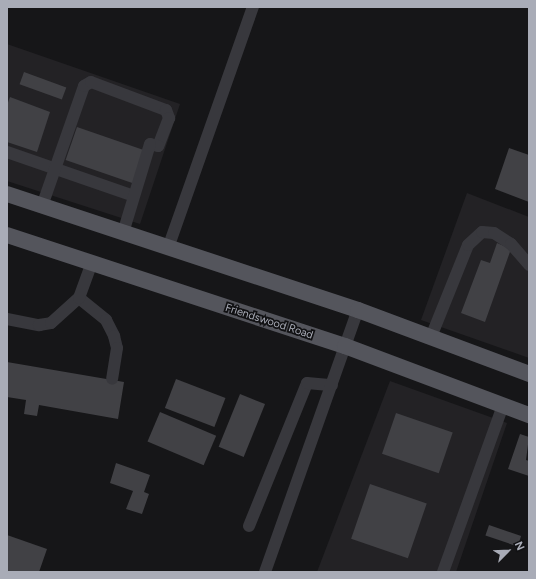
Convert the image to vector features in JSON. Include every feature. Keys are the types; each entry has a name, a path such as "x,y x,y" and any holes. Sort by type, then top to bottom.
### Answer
{"main road":[{"path":"7,194 358,310 529,374"},
{"name":"Friendswood Road","path":"7,235 91,265 345,346 529,415"}],"street":[{"path":"168,248 253,7"},
{"path":"42,206 84,86 91,82 166,110 169,118 158,146 150,144 123,233"},
{"path":"7,153 134,196"},
{"path":"431,337 468,245 482,232 494,233 511,244 529,265"},
{"path":"7,318 39,325 51,323 79,298 91,265"},
{"path":"79,298 106,320 114,336 117,348 112,379"},
{"path":"266,572 358,310"},
{"path":"249,526 307,383 332,385"},
{"path":"444,572 503,405"}],"shaded area":[{"path":"7,44 180,104 140,224 7,181"},
{"path":"467,193 529,217 529,358 421,320"},
{"path":"390,381 507,423 456,572 317,572"}],"building":[{"path":"24,72 66,87 62,100 20,84"},
{"path":"10,97 50,112 37,152 7,142 7,105"},
{"path":"77,127 145,150 134,184 66,160"},
{"path":"509,148 529,155 529,202 495,189"},
{"path":"497,243 511,249 485,322 461,313 481,260 490,263"},
{"path":"7,362 124,382 118,419 39,405 37,416 24,414 26,400 7,397"},
{"path":"176,379 225,398 214,427 165,408"},
{"path":"240,394 265,404 244,457 219,447"},
{"path":"160,412 216,436 204,465 147,441"},
{"path":"396,413 453,433 439,473 382,454"},
{"path":"520,434 529,437 526,460 529,461 529,476 508,469"},
{"path":"116,463 150,475 144,492 149,494 142,514 126,509 133,491 110,483"},
{"path":"370,484 427,504 408,558 351,539"},
{"path":"489,525 521,536 518,546 485,535"},
{"path":"7,535 47,549 39,572 7,572"}]}
